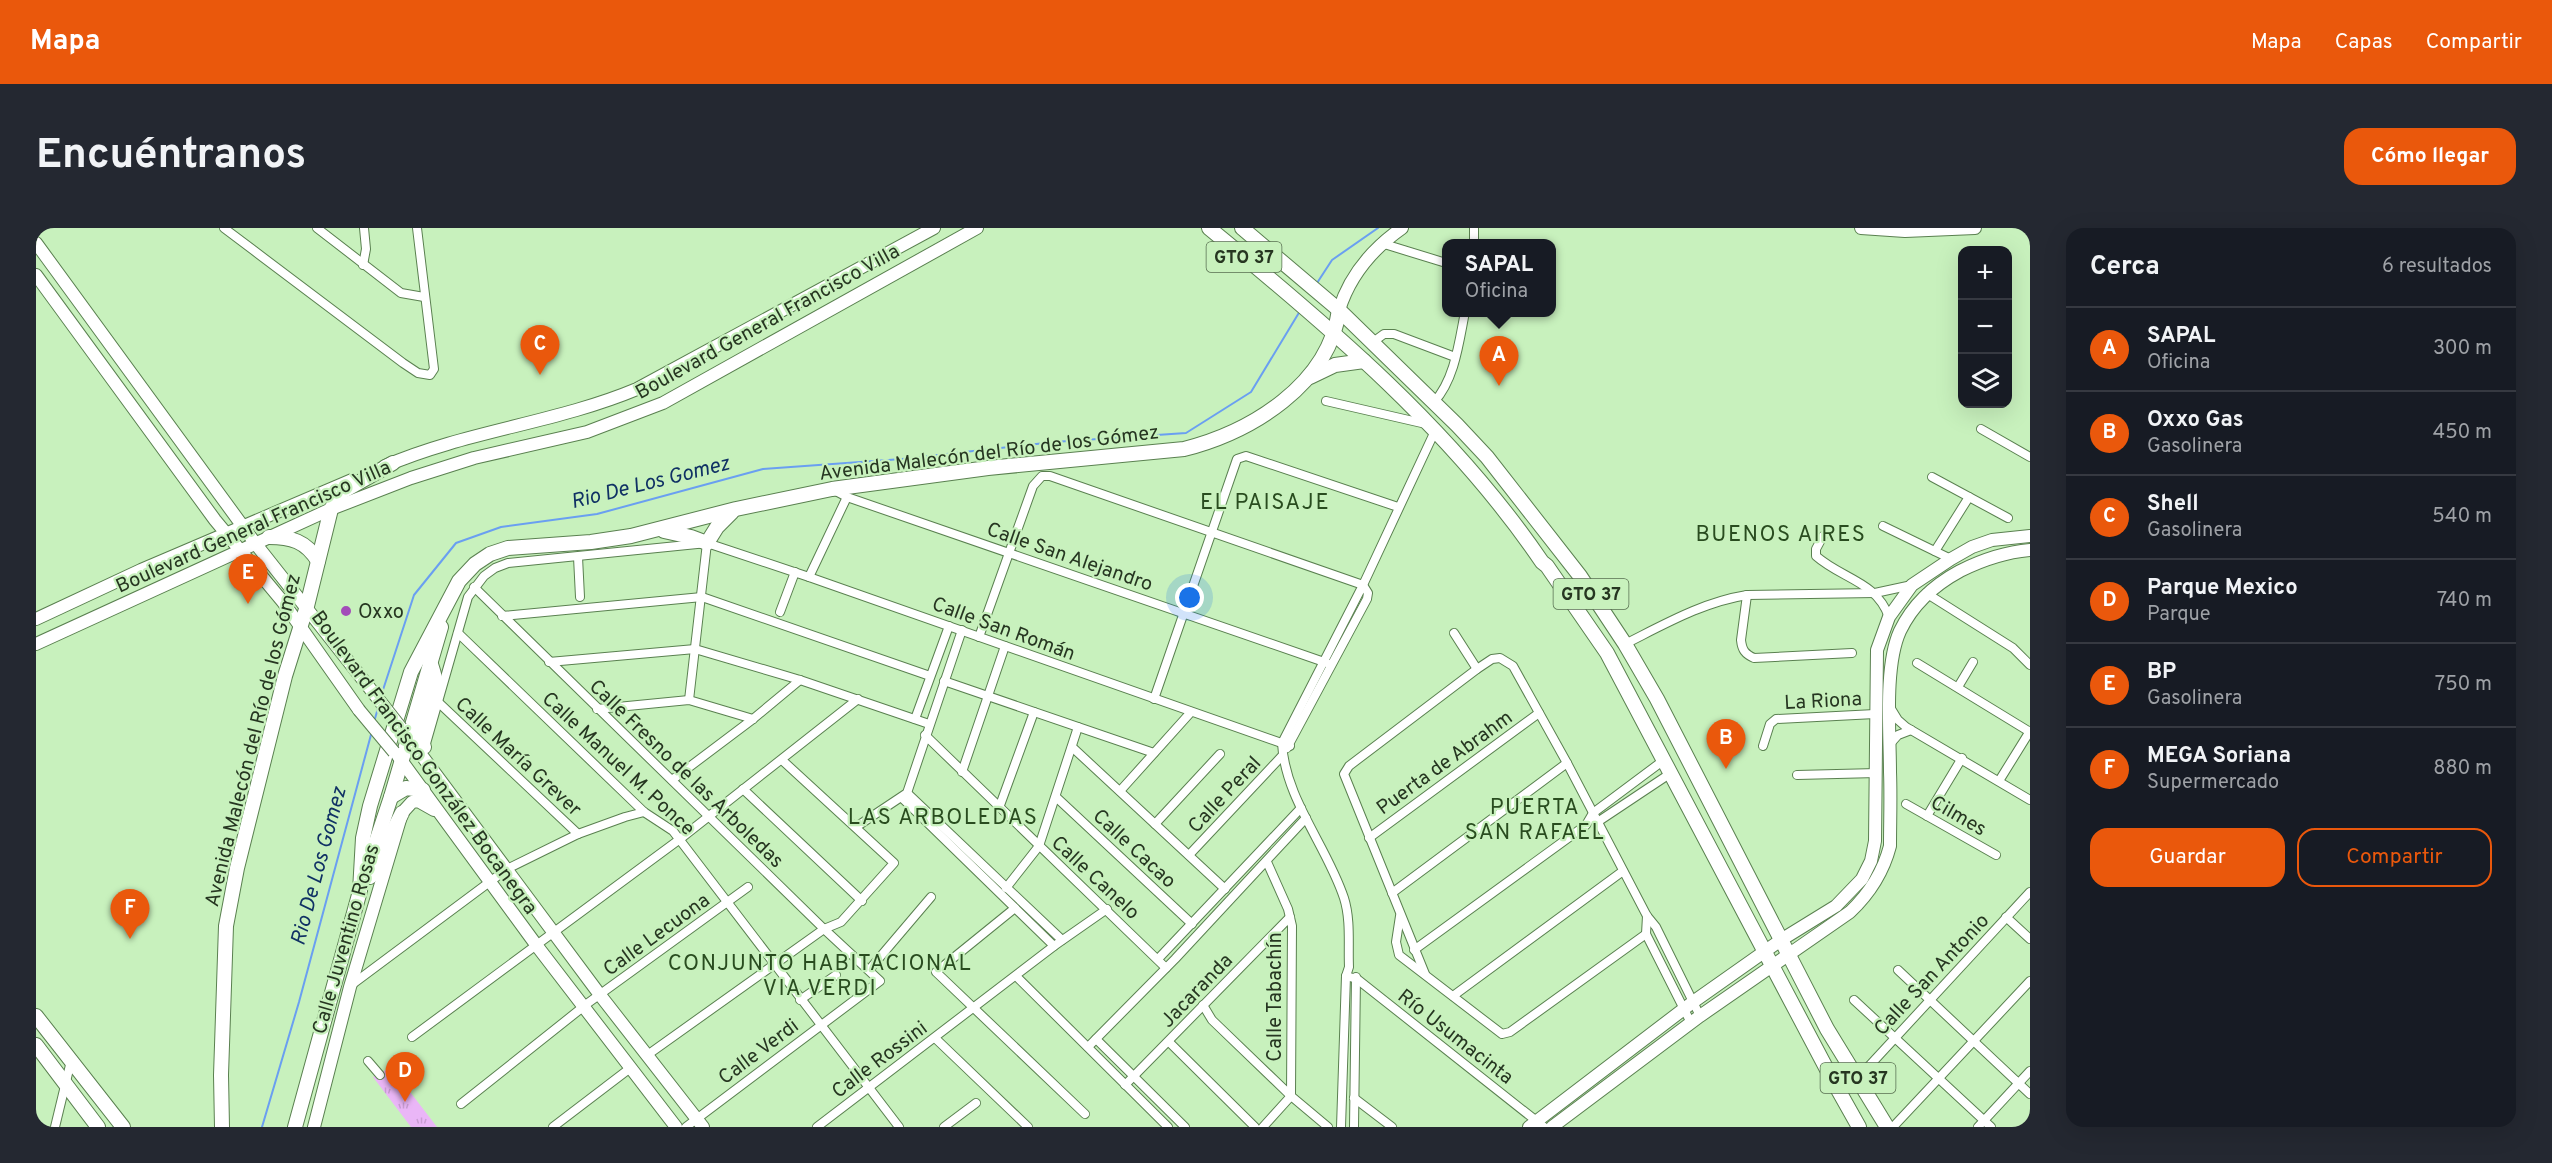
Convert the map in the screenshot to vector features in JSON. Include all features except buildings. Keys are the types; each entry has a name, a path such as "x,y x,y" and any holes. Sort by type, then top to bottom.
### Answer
{"main road":[{"name":"Boulevard General Francisco Villa","path":"36,619 141,570 439,445 592,406 638,389 934,228"},
{"name":"Boulevard General Francisco Villa","path":"36,644 209,567 240,550 331,509 441,468 587,432 663,403 977,228"},
{"name":"GTO 37","path":"1209,228 1334,332 1432,428 1527,540 1578,609 1607,653 1859,1127"},
{"name":"GTO 37","path":"1242,228 1328,300 1434,402 1481,450 1561,551 1625,644 1657,699 1827,1029 1887,1127"},
{"path":"1303,381 1322,357 1334,332 1345,291 1353,278 1370,254 1402,228"},
{"path":"1861,228 1905,231 1975,228"},
{"name":"Boulevard Francisco González Bocanegra","path":"36,243 244,528 262,540 307,606 699,1123"},
{"name":"Boulevard Francisco González Bocanegra","path":"36,275 215,520 301,627 359,710 398,756 629,1069 676,1127"},
{"path":"1303,381 1335,365 1364,361"},
{"name":"Avenida Malecón del Río de los Gómez","path":"295,1127 360,891 366,824 411,672 452,594 466,572 475,564 490,554 508,548 591,542 659,530 736,509 832,489 988,468 1184,449 1221,439 1250,425 1275,407 1303,381"},
{"path":"331,509 342,492 393,463"},
{"name":"Avenida Malecón del Río de los Gómez","path":"222,1127 224,955 231,898 285,676 307,606 331,509"},
{"path":"659,530 682,534 707,543 723,520 736,509"},
{"path":"208,543 215,520"},
{"path":"1536,1125 1688,1005 1781,940 1836,906 1862,879 1871,861 1875,841 1877,650 1888,617 1912,585 1972,547 1992,540 2030,536"},
{"path":"262,540 287,537 309,548 318,561"},
{"path":"1552,1127 1696,1020 1850,912 1875,884 1885,865 1890,846 1890,706 1893,659 1899,633 1911,611 1926,593 1946,578 1971,565 2000,555 2030,550"},
{"path":"360,891 391,797 404,732 452,594"},
{"path":"424,747 420,735 420,722 435,679 429,660"},
{"path":"391,797 406,788 423,790"},
{"path":"360,891 376,868 391,832 402,813 412,802 424,803 444,818"},
{"name":"Calle Juventino Rosas","path":"314,1127 350,987 402,813"},
{"path":"37,1018 123,1127"},
{"path":"36,1045 98,1127"},
{"path":"216,1127 221,1075"}],"street":[{"path":"224,228 235,231 403,363 418,373 430,375 434,369 417,228"},
{"path":"316,228 401,292 424,297"},
{"path":"363,264 366,249 364,228"},
{"path":"1381,243 1442,262"},
{"path":"1434,402 1445,387 1455,357 1464,317"},
{"path":"1373,342 1384,334 1394,334 1455,357"},
{"path":"1326,401 1432,428 1363,585 1322,662 1284,749 1301,808 1346,905 1347,972 1341,1127"},
{"path":"1981,429 2030,457"},
{"path":"1154,699 1237,459 1246,456 1398,507"},
{"path":"979,637 1033,486 1042,476 1050,476 1211,534 1363,585 1368,592 1367,600 1284,749"},
{"path":"1932,477 2008,518"},
{"name":"Calle San Alejandro","path":"832,489 847,497 1332,665"},
{"path":"809,577 847,497"},
{"path":"1935,551 1969,497"},
{"path":"1883,526 1951,559"},
{"path":"1822,536 1816,549 1816,556 1875,593 1885,606 1888,617"},
{"path":"424,747 468,597 474,587 495,568 508,563 707,543 689,700"},
{"name":"Calle San Román","path":"707,543 962,630 1191,712 1284,749"},
{"path":"578,557 580,597"},
{"path":"780,612 795,572"},
{"path":"1625,644 1713,602 1748,595 1875,593 1912,585"},
{"name":"Calle Fresno de las Arboledas","path":"474,587 597,709 880,981"},
{"path":"1926,593 1995,635 2029,663"},
{"path":"1748,595 1741,640 1746,654 1761,659 1852,653"},
{"path":"502,616 702,597 930,676"},
{"path":"915,719 949,626"},
{"path":"856,827 904,796 962,630"},
{"name":"Calle Manuel M. Ponce","path":"458,633 644,812 666,825 680,839 726,903 899,1127"},
{"path":"1454,633 1477,669"},
{"path":"962,772 1005,646"},
{"path":"549,662 695,649 800,680 929,724"},
{"path":"1425,974 1344,779 1344,771 1492,659 1506,661 1513,666 1647,916 1656,927 1679,974 1688,1005"},
{"path":"1958,687 1972,662"},
{"path":"1917,663 2030,731 1999,782"},
{"path":"672,780 800,680"},
{"path":"944,681 1154,753"},
{"path":"412,1037 680,839 858,699"},
{"path":"597,709 689,700 753,719"},
{"name":"Calle María Grever","path":"438,702 578,834"},
{"path":"1890,706 1898,720 1911,730 2030,800"},
{"path":"999,808 1034,712"},
{"path":"1120,791 1191,712"},
{"name":"Puerta de Abrahm","path":"1369,838 1539,712"},
{"name":"La Riona","path":"1763,746 1772,720 1875,714"},
{"path":"1006,888 1039,846 1078,727"},
{"path":"1889,745 1898,735 1911,730"},
{"name":"Calle Canelo","path":"925,735 1166,968"},
{"name":"Boulevard Francisco González Bocanegra","path":"424,747 426,754 458,795 462,810"},
{"path":"1072,747 1225,889"},
{"name":"Calle Peral","path":"1189,855 1284,749"},
{"path":"1155,824 1220,754"},
{"path":"1927,816 1962,758"},
{"path":"646,1056 773,964 824,929 841,922 894,863 782,760"},
{"path":"1414,950 1586,825 1593,813 1664,760"},
{"path":"1392,893 1567,763"},
{"path":"1586,825 1598,823 1671,773"},
{"path":"1797,775 1877,773"},
{"path":"743,789 861,900"},
{"path":"904,796 1062,940"},
{"path":"904,796 1054,946"},
{"name":"Calle Cacao","path":"1056,797 1192,924"},
{"name":"Cilmes","path":"1906,804 1996,855"},
{"path":"1158,959 1301,808"},
{"path":"350,987 507,869 578,834 644,812"},
{"path":"1088,1047 1267,862 1306,818"},
{"name":"Calle Tabachín","path":"1267,862 1290,917 1290,1096"},
{"path":"1453,996 1623,871"},
{"name":"Calle Lecuona","path":"461,1104 583,1007 748,887"},
{"name":"Calle San Antonio","path":"1858,1078 2030,892"},
{"path":"869,970 931,897"},
{"path":"1015,909 936,972 1085,1114"},
{"name":"Calle Rossini","path":"817,1127 1054,946 1107,909"},
{"path":"1400,912 1396,949 1405,962 1425,974 1503,1034 1646,934"},
{"path":"1647,916 1646,934 1669,980 1696,1020"},
{"name":"Jacaranda","path":"1125,1085 1290,917"},
{"path":"2006,917 2030,939"},
{"path":"1898,970 1928,1001 2030,1094"},
{"name":"Río Usumacinta","path":"1347,972 1536,1125"},
{"path":"1669,980 1679,974"},
{"path":"800,1000 836,975"},
{"path":"1016,976 1168,1127"},
{"path":"1354,1127 1357,979"},
{"name":"Calle Verdi","path":"686,1127 699,1123 820,1025 880,981"},
{"path":"1893,1127 2030,981"},
{"path":"1854,1000 1939,1078 1981,1124 1991,1127"},
{"path":"1203,1005 1212,1020 1290,1096 1328,1127"},
{"path":"935,1038 1028,1127"},
{"path":"1096,1039 1185,1127"},
{"path":"1169,1042 1255,1127"},
{"path":"55,1127 71,1061"},
{"path":"368,1061 380,1075"},
{"path":"553,1127 629,1069"},
{"path":"1981,1124 2030,1071"},
{"path":"1263,1127 1290,1096"},
{"path":"1354,1098 1392,1127"},
{"path":"944,1127 976,1103"}],"green space":[{"path":"391,1067 437,1127 411,1127 373,1077"}],"waterway":[{"name":"Rio De Los Gomez","path":"1317,283 1332,260 1378,228"},
{"name":"Rio De Los Gomez","path":"381,696 414,595 456,543 501,527 597,514 763,469 902,459 1054,442 1186,433 1251,392 1300,311"},
{"name":"Rio De Los Gomez","path":"374,722 378,708"},
{"name":"Rio De Los Gomez","path":"262,1127 299,1002 372,731"}],"place":[{"name":"Shell","path":"540,375"},
{"name":"SAPAL","path":"1499,386"},
{"name":"BP","path":"248,604"},
{"name":"Oxxo","path":"346,611"},
{"name":"Oxxo Gas","path":"1726,769"},
{"name":"MEGA Soriana","path":"130,939"},
{"name":"Parque Mexico","path":"405,1102"}],"district":[{"name":"EL PAISAJE","path":"1265,501"},
{"name":"BUENOS AIRES","path":"1781,533"},
{"name":"LAS ARBOLEDAS","path":"943,816"},
{"name":"PUERTA SAN RAFAEL","path":"1535,818"},
{"name":"CONJUNTO HABITACIONAL VIA VERDI","path":"820,974"}]}
